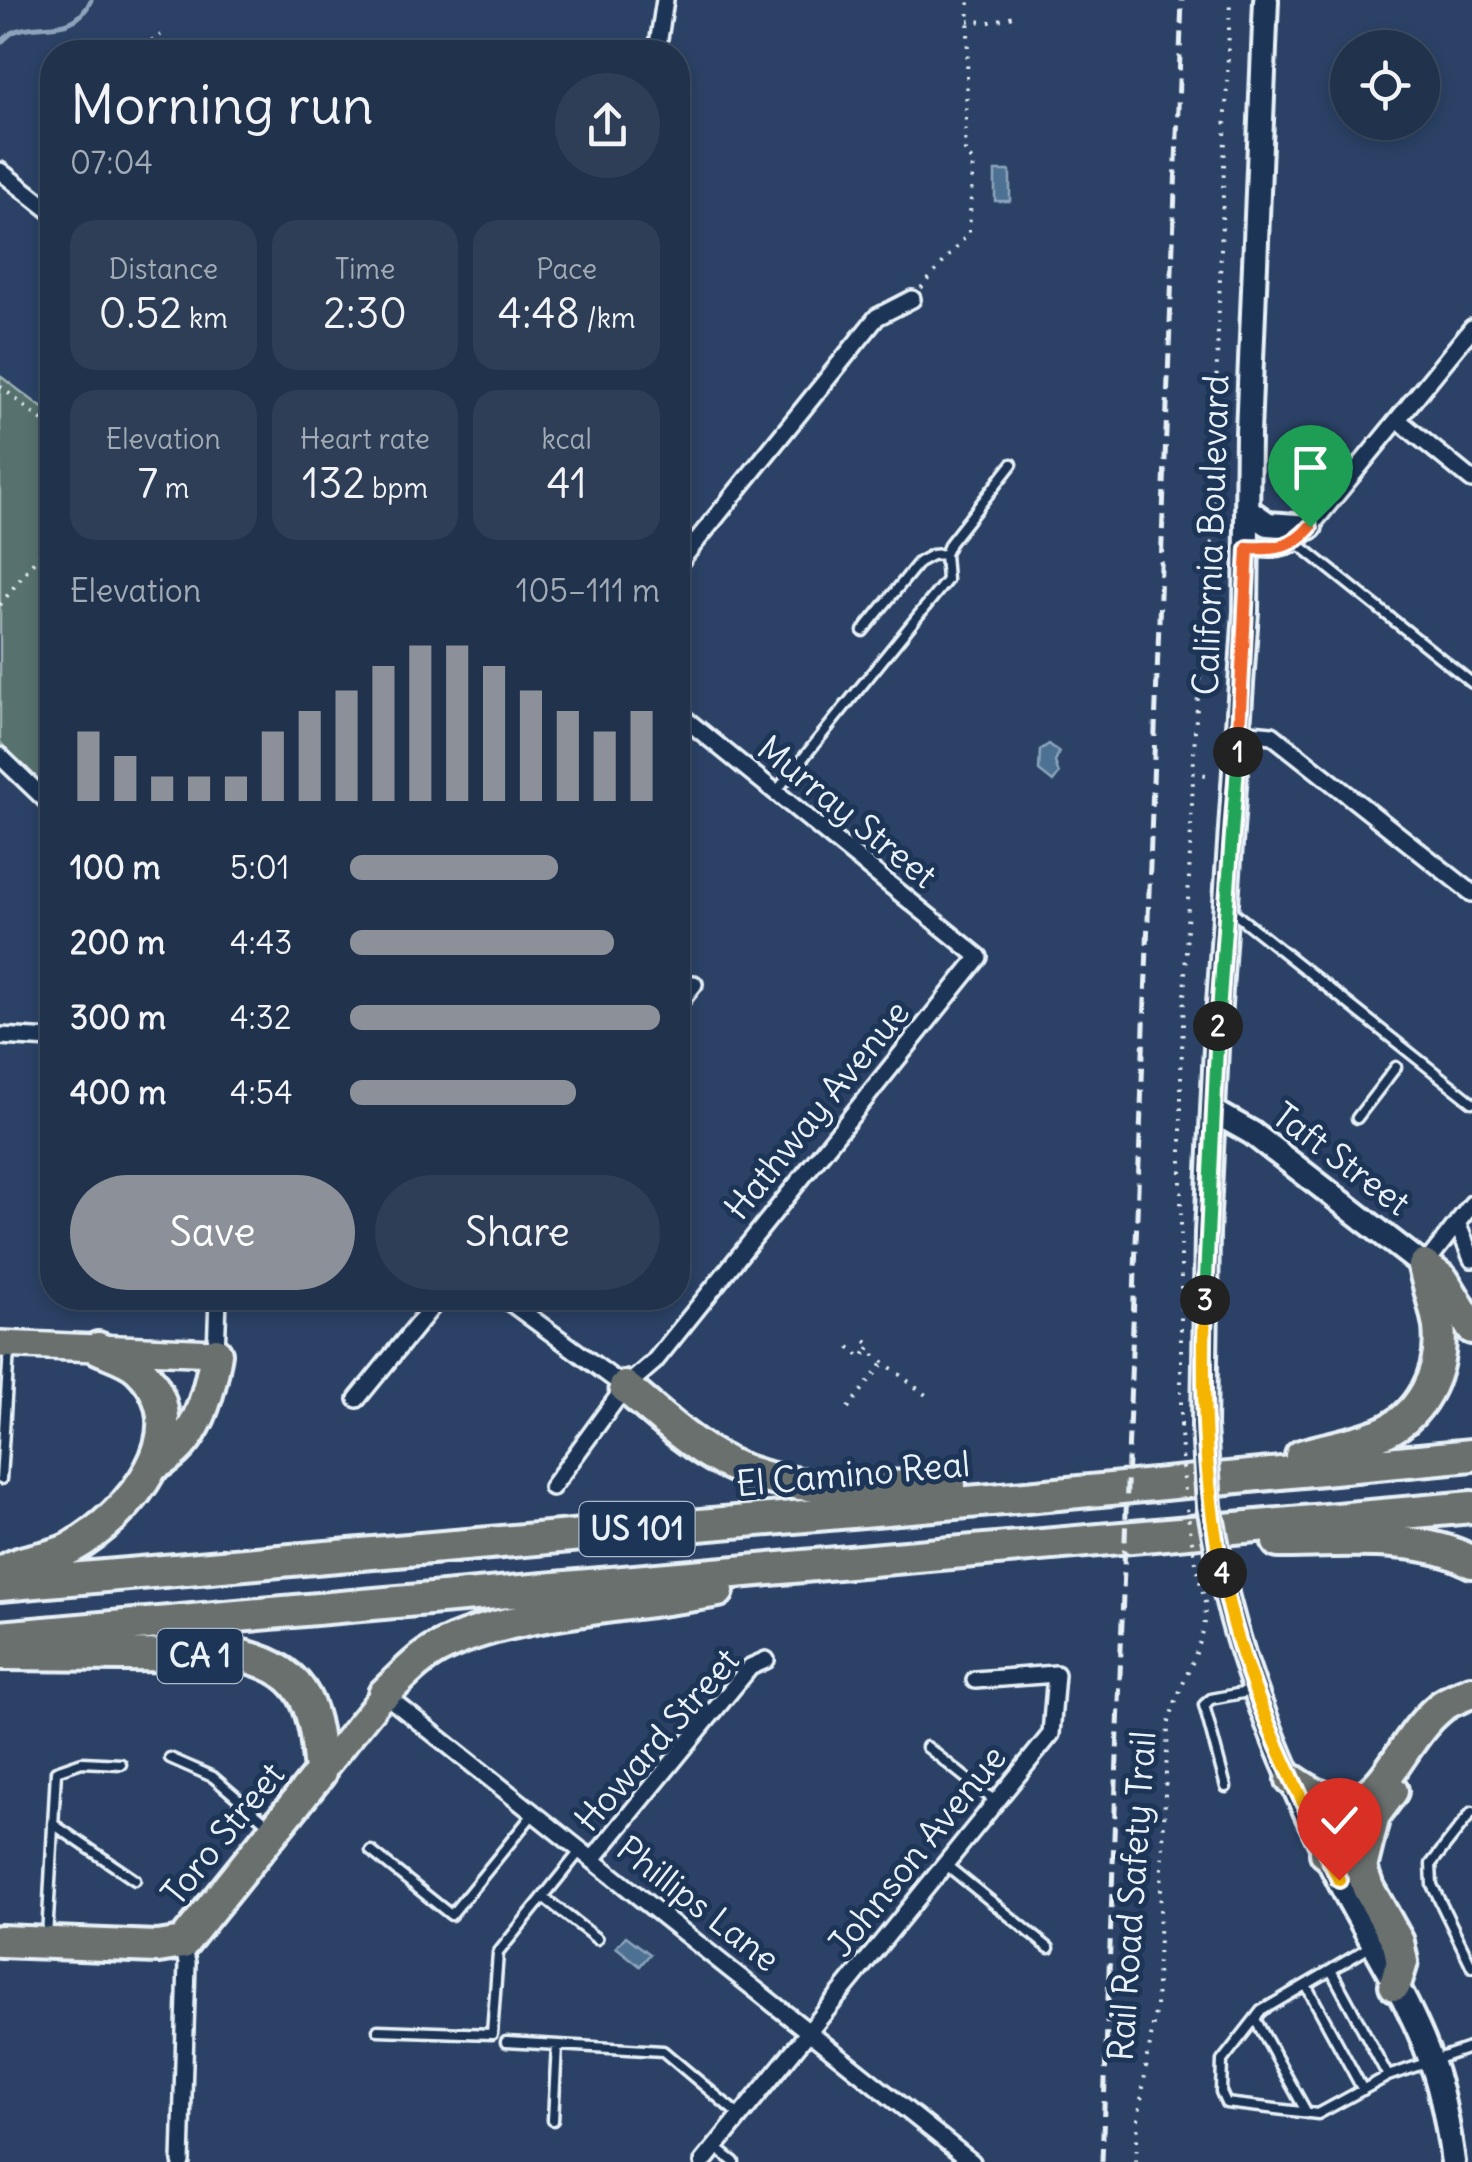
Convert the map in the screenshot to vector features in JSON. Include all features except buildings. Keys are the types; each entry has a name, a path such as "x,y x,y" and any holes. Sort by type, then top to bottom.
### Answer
{"highway":[{"path":"1424,1266 1443,1280 1472,1328"},
{"path":"1274,1472 1297,1457 1379,1435 1422,1401 1432,1381 1439,1348 1439,1329 1424,1266"},
{"path":"98,1348 136,1366 154,1386 163,1409 156,1464"},
{"path":"0,1575 12,1564 58,1554 91,1535 156,1464 174,1455 204,1407 216,1353"},
{"path":"625,1387 710,1454 762,1477 798,1484 848,1486 982,1484 1026,1497"},
{"name":"El Camino Real","path":"0,1584 1472,1455"},
{"name":"US 101","path":"0,1637 1472,1507"},
{"path":"1206,1532 1262,1542 1418,1545 1439,1548 1472,1562"},
{"path":"384,1694 424,1657 470,1636 539,1619 726,1589 830,1564"},
{"name":"CA 1","path":"0,1654 243,1656 264,1661 280,1668 306,1696 313,1713 320,1773"},
{"path":"1292,1780 1330,1802 1357,1802 1373,1790 1443,1705 1472,1692"},
{"path":"1326,1852 1374,1815 1472,1692"},
{"name":"Toro Street","path":"183,1942 320,1773"},
{"path":"1374,1815 1361,1868 1398,1942 1402,1962 1395,1985"},
{"path":"0,1941 158,1947 183,1942"}],"main road":[{"path":"5,1345 216,1353"},
{"name":"Toro Street","path":"320,1773 384,1694"}],"street":[{"path":"659,40 665,0"},
{"name":"California Boulevard","path":"1266,0 1240,732 1193,1426 1209,1506 1215,1596 1292,1780 1432,2064 1453,2162"},
{"path":"0,170 40,202"},
{"path":"690,549 876,316 912,299"},
{"path":"1248,548 1271,549 1304,535 1472,328"},
{"path":"1398,420 1472,480"},
{"path":"1248,510 1268,524 1304,535"},
{"name":"Murray Street","path":"690,724 979,956"},
{"path":"1240,732 1272,736 1472,893"},
{"path":"0,756 40,794"},
{"name":"Hathway Avenue","path":"552,1487 625,1387 654,1362 979,956"},
{"path":"690,989 694,984"},
{"path":"0,1036 40,1038"},
{"name":"Taft Street","path":"1213,1110 1252,1134 1424,1266"},
{"path":"1424,1266 1472,1204"},
{"name":"Taft Street","path":"1457,1224 1472,1259"},
{"path":"216,1353 218,1310"},
{"path":"357,1399 429,1310"},
{"path":"520,1310 625,1387"},
{"name":"Howard Street","path":"587,1855 750,1667 766,1660"},
{"name":"Johnson Avenue","path":"702,2162 1051,1734 1056,1674 976,1680"},
{"name":"Phillips Lane","path":"384,1694 972,2162"},
{"name":"Toro Street","path":"181,2162 187,1964 183,1942"}],"lane":[{"path":"775,793 948,580 945,554 1012,464"},
{"path":"1304,535 1472,684"},
{"path":"863,631 919,562 945,554"},
{"path":"1226,906 1472,1102"},
{"path":"1356,1118 1396,1068"},
{"path":"2,1479 5,1345"},
{"path":"1226,1787 1204,1705 1210,1699 1253,1691"},
{"path":"927,1747 996,1802"},
{"path":"170,1758 214,1777 274,1830"},
{"path":"46,1942 56,1771 82,1762 122,1764"},
{"path":"1472,1812 1431,1864 1432,1885 1472,1967"},
{"path":"371,1851 452,1915 534,1813"},
{"path":"53,1824 136,1880"},
{"path":"378,2030 492,2034 498,1953 542,1897 587,1855"},
{"path":"945,1864 1049,1948"},
{"path":"542,1897 597,1939"},
{"path":"1374,1945 1261,2011 1222,2061 1221,2092 1226,2104 1318,2114 1388,2076 1432,2064 1472,2046"},
{"path":"1331,1970 1388,2076"},
{"path":"1306,1985 1363,2090"},
{"path":"1255,2020 1307,2113"},
{"path":"506,2042 663,2052 740,2116"},
{"path":"553,2120 558,2045"},
{"path":"714,2147 734,2162"}],"path":[{"path":"912,299 969,233 973,161 964,153 969,0"},
{"path":"1193,1426 1181,1073 1195,730 1216,495 1215,416 1230,0"},
{"path":"968,21 990,22 1018,15"},
{"path":"153,40 161,35"},
{"path":"0,386 40,418"},
{"path":"0,605 40,553"},
{"path":"866,1340 884,1362 931,1399"},
{"path":"857,1341 850,1348 862,1358 870,1348"},
{"path":"870,1348 879,1351"},
{"path":"848,1408 884,1362"},
{"name":"Rail Road Safety Trail","path":"1136,2162 1138,2119 1156,2006 1168,1727 1172,1706 1215,1596"}],"green space":[{"path":"0,376 40,406 40,784 0,742"}],"water":[{"path":"995,171 1010,171 1010,201 995,201"},
{"path":"1049,744 1059,752 1055,762 1059,774 1053,782 1039,771 1040,750"},
{"path":"626,1936 650,1954 640,1966 616,1947"}],"waterway":[{"path":"0,43 23,29 66,24 84,12 91,0"}],"railway":[{"path":"1102,2162 1182,0"}],"route":[{"path":"1310,527 1297,542 1271,549 1248,548 1240,732 1206,1234 1204,1426 1209,1506 1240,1650 1266,1725 1339,1880"}]}
